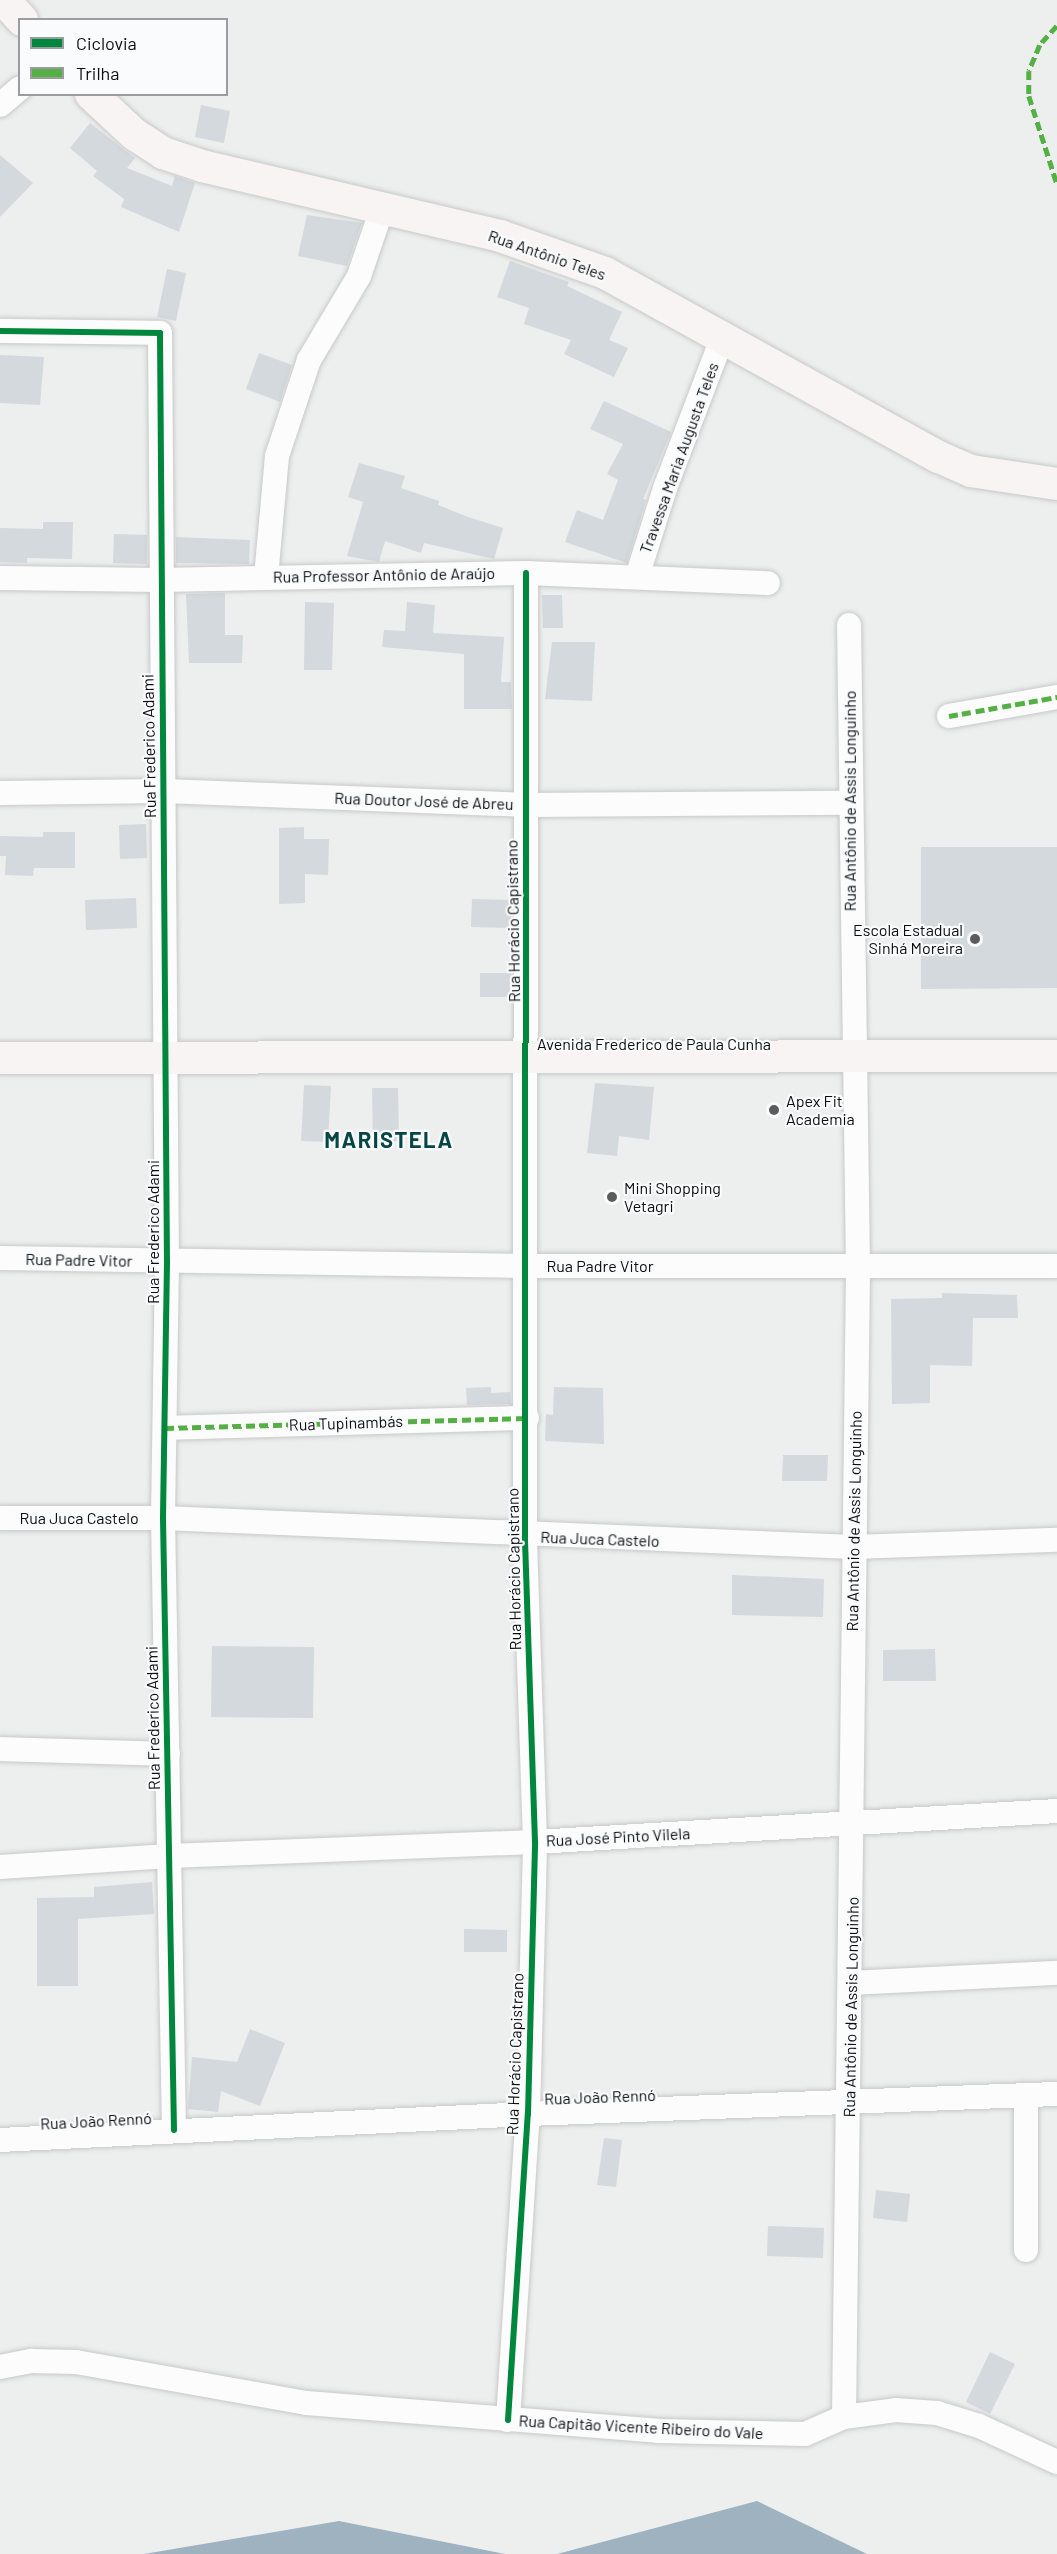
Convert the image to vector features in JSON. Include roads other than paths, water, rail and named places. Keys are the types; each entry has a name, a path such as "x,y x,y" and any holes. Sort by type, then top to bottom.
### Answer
{"main road":[{"path":"4,0 20,18"},
{"name":"Rua Antônio Teles","path":"93,96 134,134 163,153 202,166 500,236 604,273 893,434 971,471 1057,484"},
{"name":"Avenida Frederico de Paula Cunha","path":"0,1058 166,1060 1057,1056"}],"street":[{"path":"0,105 18,90"},
{"path":"266,577 277,456 309,360 359,276 382,209"},
{"name":"Rua Frederico Adami","path":"0,331 160,333 160,580 164,791 167,1262 163,1518 174,2130"},
{"name":"Travessa Maria Augusta Teles","path":"637,577 664,488 722,339"},
{"name":"Rua Professor Antônio de Araújo","path":"0,578 160,580 525,573 768,583"},
{"name":"Rua Horácio Capistrano","path":"508,2420 528,2114 535,1842 525,1536 528,1058 525,573"},
{"name":"Rua Antônio de Assis Longuinho","path":"844,2417 853,1823 852,1547 858,1267 852,1056 849,625"},
{"path":"949,716 1057,696"},
{"name":"Rua Doutor José de Abreu","path":"0,794 164,791 525,805 849,803"},
{"name":"Rua Padre Vitor","path":"0,1258 528,1266 1057,1266"},
{"name":"Rua Tupinambás","path":"165,1428 527,1418"},
{"name":"Rua Juca Castelo","path":"0,1518 163,1518 525,1536 852,1547 1057,1540"},
{"path":"1,1749 168,1754"},
{"name":"Rua José Pinto Vilela","path":"0,1867 169,1856 535,1842 1057,1811"},
{"path":"851,1983 1057,1973"},
{"name":"Rua João Rennó","path":"0,2140 528,2114 850,2100 1057,2094"},
{"path":"1026,2095 1026,2250"},
{"name":"Rua Capitão Vicente Ribeiro do Vale","path":"0,2367 30,2361 76,2362 306,2403 658,2431 805,2434 844,2417 896,2410 937,2413 979,2426 1057,2462"}],"water":[{"path":"757,2501 867,2554 557,2554"},
{"path":"339,2521 505,2554 144,2554"}],"place":[{"name":"Escola Estadual Sinhá Moreira","path":"975,939"},
{"name":"Apex Fit Academia","path":"774,1110"},
{"name":"Mini Shopping Vetagri","path":"612,1197"}],"district":[{"name":"MARISTELA","path":"389,1140"}]}
